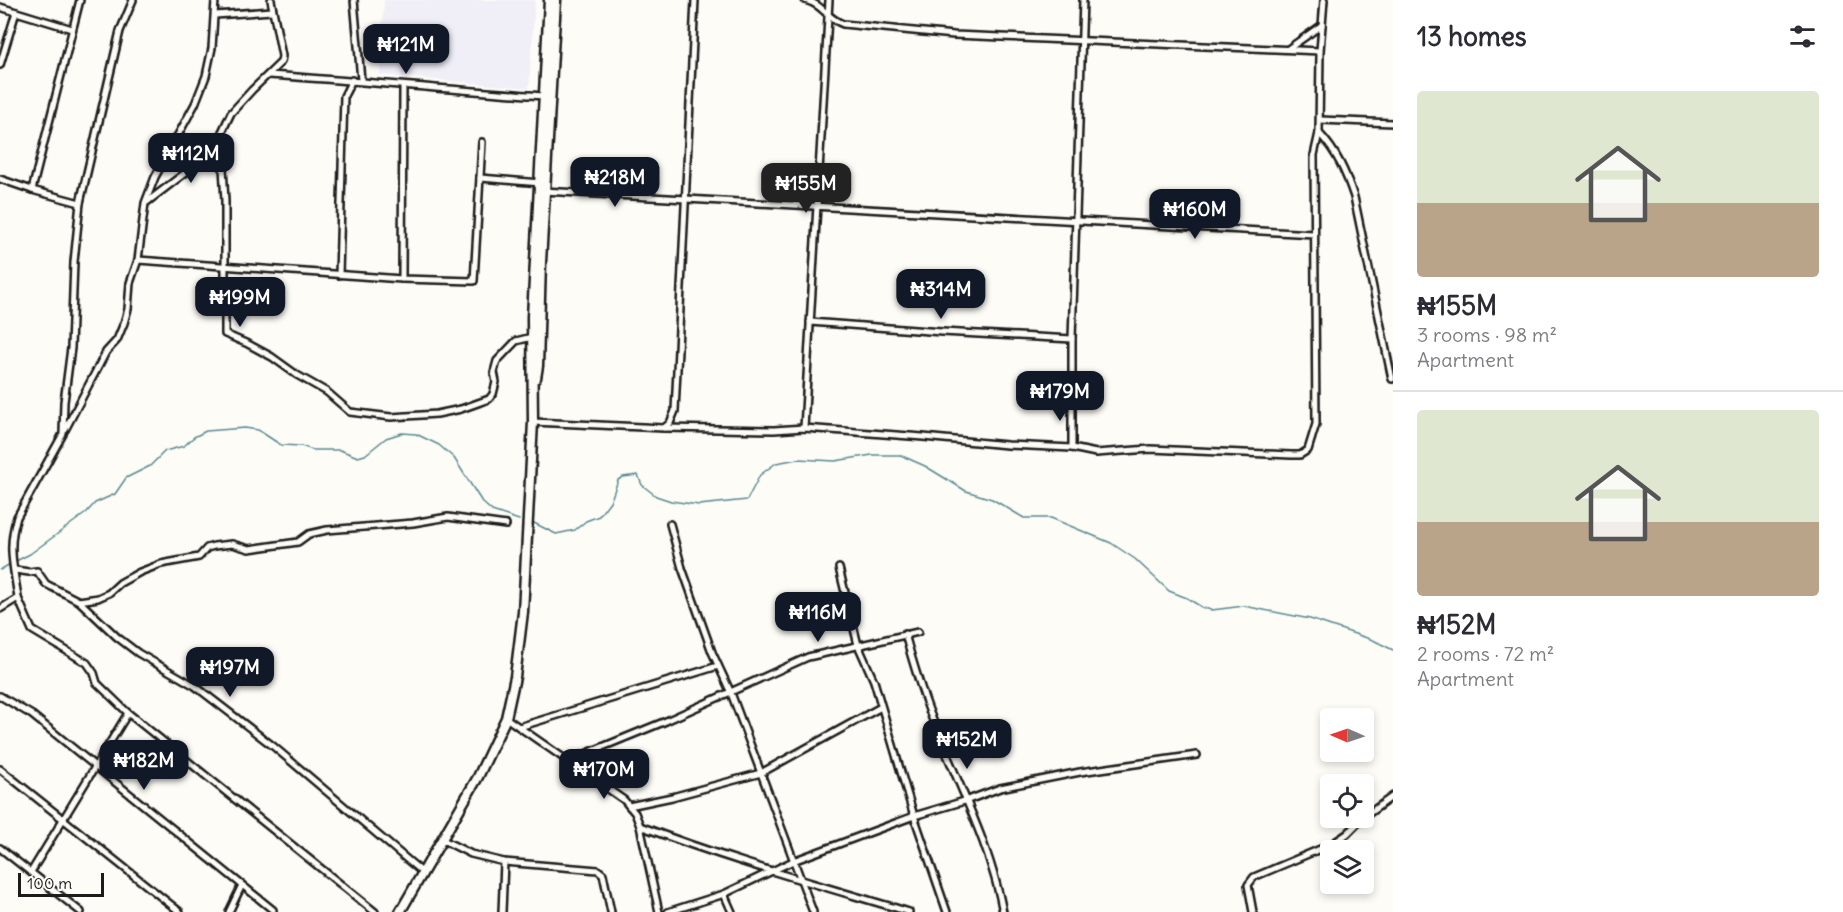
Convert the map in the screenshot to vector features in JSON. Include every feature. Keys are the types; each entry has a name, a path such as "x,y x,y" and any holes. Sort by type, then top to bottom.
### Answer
{"main road":[{"path":"534,387 538,366 543,96 549,0"},
{"path":"399,912 478,777 506,718 518,657 533,422 532,337 556,0"}],"street":[{"path":"32,190 80,0"},
{"path":"63,434 80,203 120,31 133,0"},
{"path":"214,0 215,15 207,76 195,104 155,177 146,203 138,260 130,283 128,309 124,323 117,340 106,352 17,517 12,532 11,551 18,598 32,630 87,663 97,683 128,713 375,912"},
{"path":"271,0 282,56 281,62 231,113 224,126 220,142 224,182 225,334 272,357 327,392 350,412 391,417 437,414 461,409 489,399 496,382 494,372 497,361 516,341 532,337"},
{"path":"354,0 361,80"},
{"path":"664,428 670,423 675,411 695,0"},
{"path":"805,0 819,5 836,21 849,25 954,35 1320,51"},
{"path":"804,428 829,0"},
{"path":"1072,448 1072,339 1083,0"},
{"path":"533,422 664,428 764,430 804,428 1007,445 1072,448 1096,453 1150,449 1291,455 1308,450 1316,424 1314,154 1320,120 1320,51 1324,0"},
{"path":"0,8 72,29"},
{"path":"215,15 272,11"},
{"path":"0,65 16,12"},
{"path":"1288,50 1322,25"},
{"path":"268,75 361,80 403,87 543,96"},
{"path":"339,275 344,96 352,80"},
{"path":"402,279 403,87"},
{"path":"1320,120 1393,123"},
{"path":"1319,133 1332,146 1346,172 1354,196 1392,379"},
{"path":"146,203 220,142"},
{"path":"138,260 402,279 474,281 476,279 482,142"},
{"path":"480,178 542,187 686,200 1314,234"},
{"path":"0,179 80,203"},
{"path":"810,322 1072,339"},
{"path":"79,601 98,598 140,572 161,564 198,557 207,548 214,546 232,544 249,549 298,542 309,534 327,530 413,523 448,517 506,525"},
{"path":"670,524 682,568 718,666 731,693 813,912"},
{"path":"838,568 858,645 874,681 914,816 947,912"},
{"path":"15,570 37,571 46,584 79,601 124,642 195,686 273,746 423,873"},
{"path":"0,609 18,598"},
{"path":"567,760 731,693 808,657 918,632"},
{"path":"906,634 918,681 968,800 995,877 1003,912"},
{"path":"519,727 718,666"},
{"path":"0,696 32,715 273,910"},
{"path":"629,806 761,773 881,706"},
{"path":"31,872 128,713"},
{"path":"506,718 624,800 635,813 659,912"},
{"path":"668,912 724,894 794,861 914,816 1000,788 1080,772 1197,755"},
{"path":"0,770 180,912"},
{"path":"1374,809 1393,796"},
{"path":"640,826 909,912"},
{"path":"1253,912 1248,885 1254,877 1332,844 1353,828"},
{"path":"443,840 471,854 504,861 602,872 611,912"},
{"path":"0,848 81,912"},
{"path":"502,912 504,861"},
{"path":"229,912 242,885"},
{"path":"724,894 732,912"}],"shaded area":[{"path":"384,0 535,0 529,88 380,75"}],"waterway":[{"path":"14,562 30,554 86,513 95,503 115,494 126,478 150,466 165,451 184,446 194,437 206,431 245,428 258,430 281,445 301,446 313,450 340,450 358,457 365,455 386,438 402,433 416,434 439,445 454,458 482,502 492,511 519,520"},
{"path":"530,521 556,534 575,530 586,521 599,516 611,500 618,480 623,477 638,475 642,485 656,496 671,501 699,505 747,500 760,475 776,463 798,459 835,461 872,455 900,455 925,466 966,491 992,499 1024,518 1051,518 1111,543 1135,559 1169,591 1203,608 1212,610 1244,606 1310,619 1373,640 1393,650"},
{"path":"0,570 10,564"}]}
